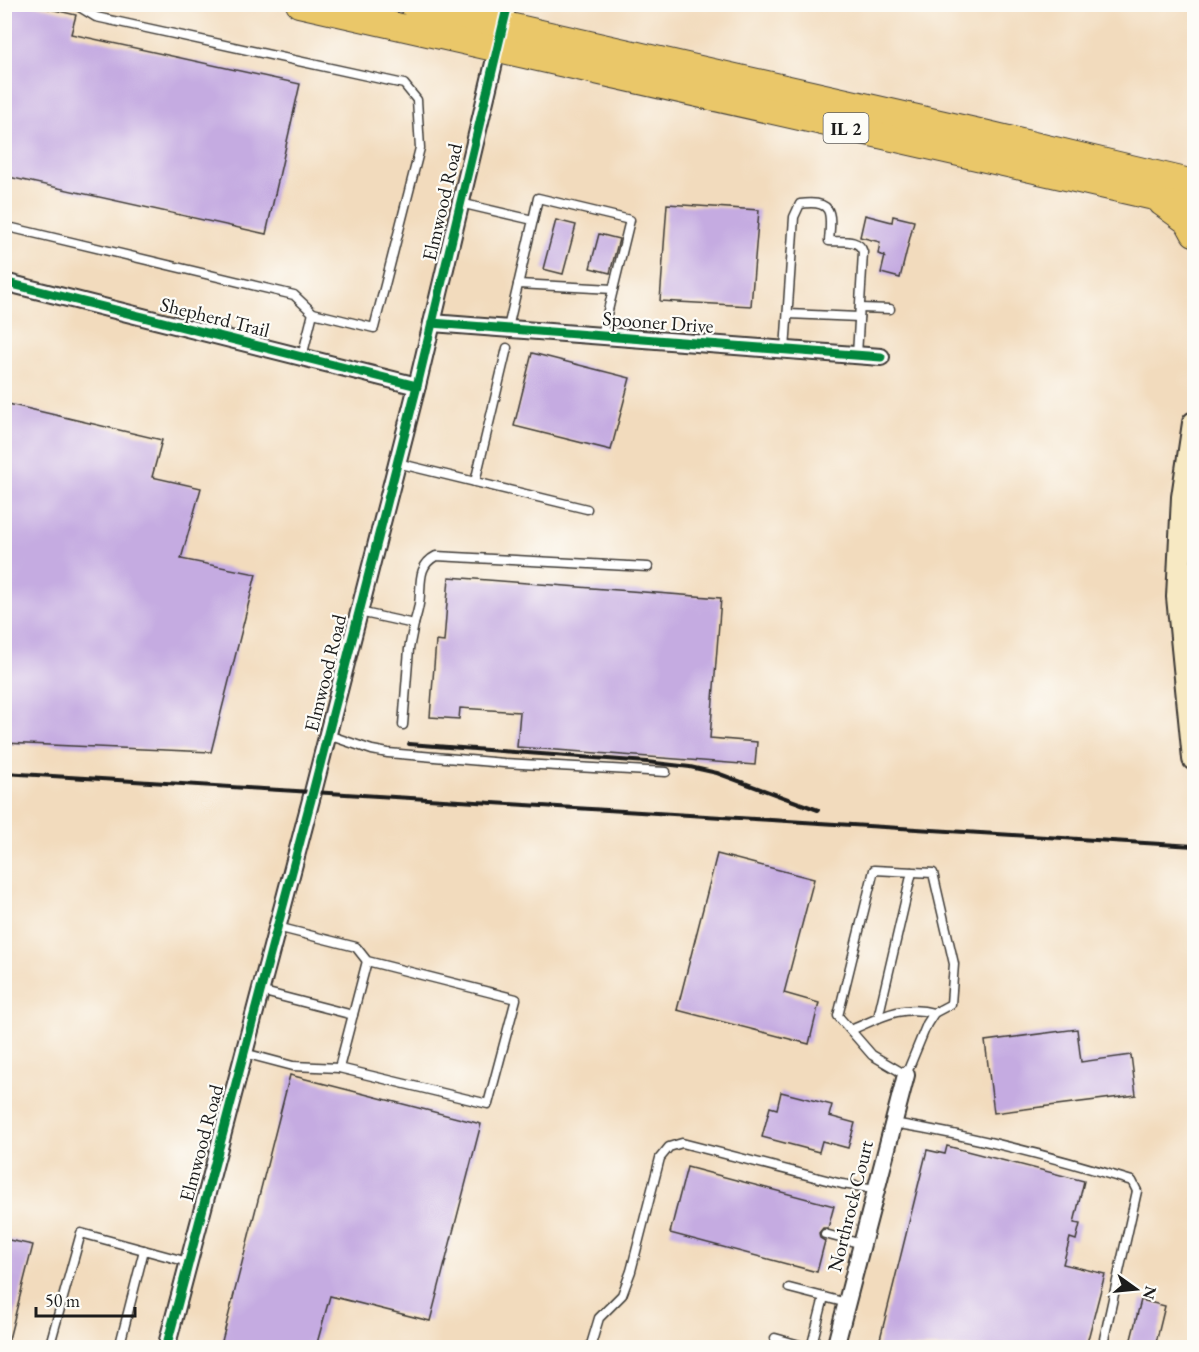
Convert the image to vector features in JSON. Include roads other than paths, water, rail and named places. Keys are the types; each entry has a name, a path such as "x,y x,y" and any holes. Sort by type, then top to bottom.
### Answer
{"main road":[{"name":"IL 2","path":"299,4 497,49 1160,187 1194,183"},
{"name":"IL 2","path":"412,4 506,15 980,132 1160,187 1194,206"},
{"path":"1194,165 1160,187 1194,233"},
{"path":"1194,423 1178,597 1194,759"}],"street":[{"name":"Elmwood Road","path":"166,1347 328,735 417,386 506,15"},
{"name":"Shepherd Trail","path":"4,282 417,386"},
{"name":"Spooner Drive","path":"432,323 881,357"},
{"name":"Northrock Court","path":"835,1347 906,1076"}],"lane":[{"path":"4,226 294,295 313,313 374,328 420,148 417,100 404,84 96,17 72,4"},
{"path":"508,328 538,198 630,220 602,335"},
{"path":"460,203 533,220"},
{"path":"785,350 794,217 800,204 804,203 824,206 830,210 829,241 856,243 861,246 863,252 857,355"},
{"path":"518,284 613,289"},
{"path":"788,314 890,309"},
{"path":"302,357 313,313"},
{"path":"475,482 507,348"},
{"path":"397,463 588,509"},
{"path":"403,725 409,649 419,604 422,569 430,559 436,556 648,567"},
{"path":"359,612 414,624"},
{"path":"328,735 388,753 504,763 666,772"},
{"path":"874,870 933,873 954,964 951,1004 934,1013 927,1024 906,1076 872,1055 838,1016 874,870"},
{"path":"878,1018 912,872"},
{"path":"244,1053 293,1066 339,1068 488,1104 516,999 367,961 356,947 277,927"},
{"path":"339,1068 367,961"},
{"path":"260,991 353,1015"},
{"path":"850,1030 892,1012 919,1009 934,1013"},
{"path":"893,1123 952,1132 1073,1162 1132,1181 1137,1191 1102,1347"},
{"path":"590,1347 599,1318 622,1295 631,1271 660,1158 669,1147 682,1143 843,1184 876,1189"},
{"path":"49,1347 81,1233 188,1262"},
{"path":"825,1234 862,1244"},
{"path":"119,1347 144,1250"},
{"path":"789,1288 847,1303"},
{"path":"775,1338 811,1347 824,1297"}],"railway":[{"path":"409,744 690,767 717,773 818,810"},
{"path":"4,773 1194,846"}]}
